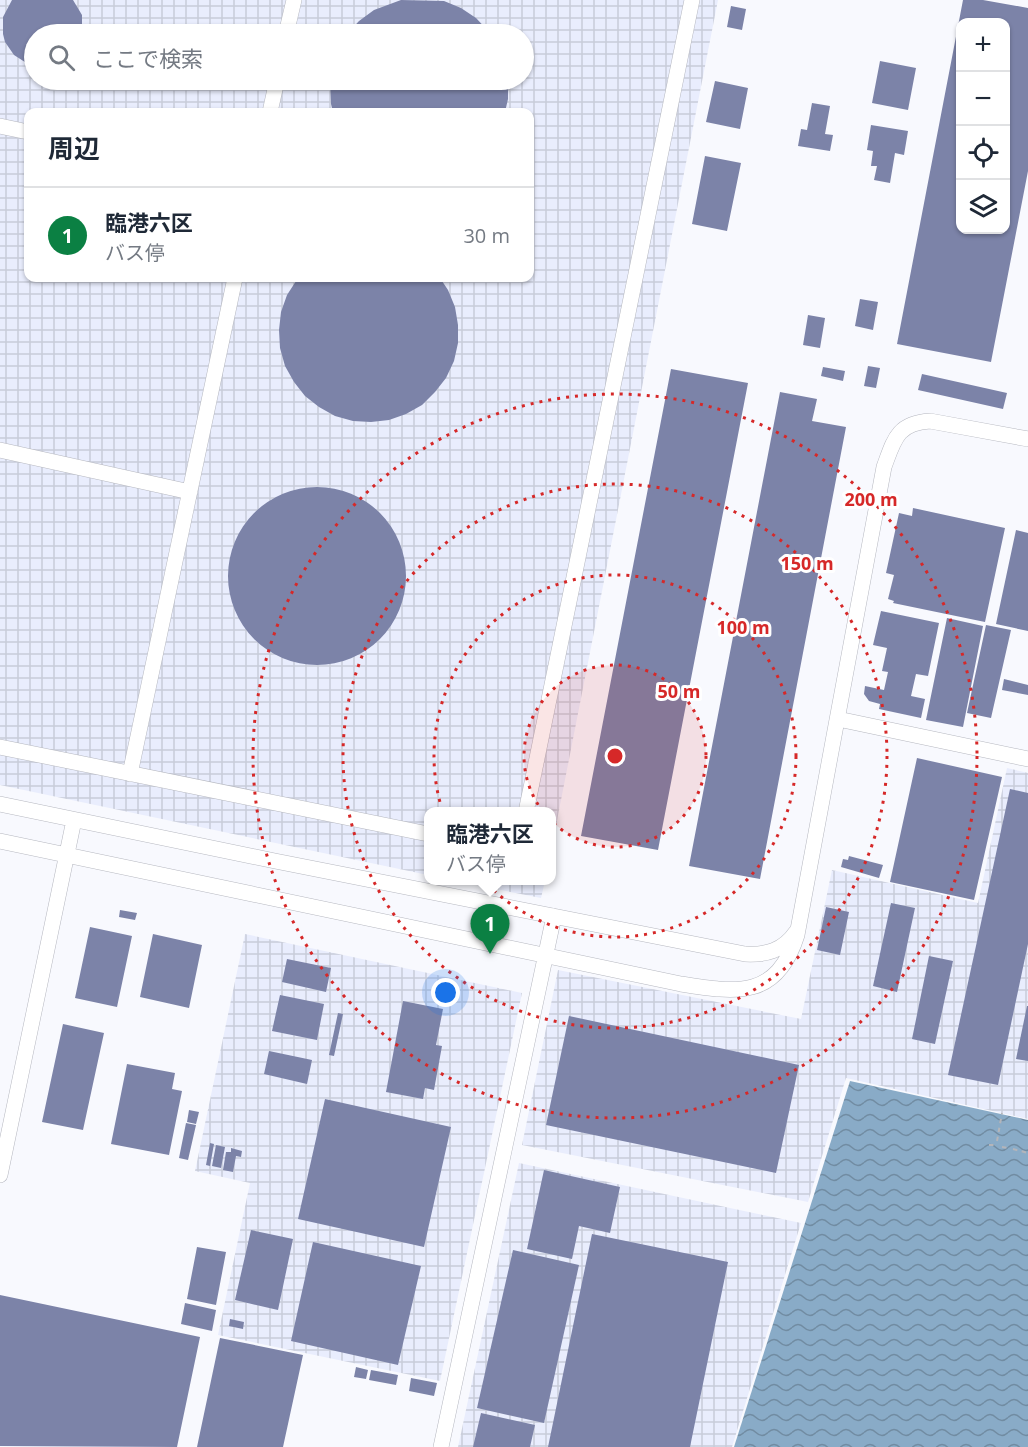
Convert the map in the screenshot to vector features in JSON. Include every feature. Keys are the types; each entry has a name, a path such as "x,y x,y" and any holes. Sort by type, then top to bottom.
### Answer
{"street":[{"path":"288,24 294,0"},
{"path":"527,807 692,0"},
{"path":"271,108 275,90"},
{"path":"0,126 24,131"},
{"path":"130,774 234,282"},
{"path":"0,841 681,984 715,989 753,987 771,979 784,967 792,951 799,927 884,467 893,441 914,422 930,421 1028,440"},
{"path":"0,450 190,492"},
{"path":"838,719 1028,759"},
{"path":"0,747 424,833"},
{"path":"0,804 745,954 773,952 785,946 799,927"},
{"path":"0,1174 74,820"},
{"path":"441,1447 554,916"}],"path":[{"path":"997,1141 1002,1113"},
{"path":"989,1144 994,1146"},
{"path":"1002,1147 1008,1148"},
{"path":"1013,1149 1028,1153"}],"shaded area":[{"path":"0,0 718,0 556,826 556,807 424,807 424,874 0,785"},
{"path":"1007,768 1028,773 1028,1119 846,1078 808,1202 522,1145 558,970 801,1019 832,870 978,903"},
{"path":"476,885 544,885 541,898"},
{"path":"245,934 522,993 440,1381 218,1335 250,1183 195,1171"},
{"path":"519,1163 801,1223 732,1447 458,1447"}],"water":[{"path":"850,1081 1028,1120 1028,1447 734,1447"}],"building":[{"path":"12,0 73,0 82,15 82,24 24,24 24,61 14,55 5,42 3,17"},
{"path":"401,0 444,1 461,8 482,24 356,24 374,10"},
{"path":"963,0 983,0 1028,8 1028,171 991,362 897,344 956,36 956,234 1010,234 1010,18 960,18"},
{"path":"731,6 746,9 742,30 727,27"},
{"path":"880,61 916,68 908,110 872,103"},
{"path":"715,81 748,88 740,129 706,122"},
{"path":"330,90 508,90 506,108 332,108"},
{"path":"812,103 830,106 825,134 833,135 830,151 798,146 801,129 807,130"},
{"path":"871,125 908,131 904,155 895,153 890,183 874,180 877,166 871,166 873,151 867,150"},
{"path":"705,156 741,163 727,231 692,224"},
{"path":"295,282 443,282 455,307 458,325 458,343 454,361 446,378 435,392 422,405 406,414 389,420 371,422 353,421 335,416 305,396 285,366 280,348 279,330 281,312 287,295"},
{"path":"860,299 878,302 873,330 855,326"},
{"path":"808,315 825,318 820,348 803,345"},
{"path":"868,366 880,368 876,388 864,386"},
{"path":"823,367 845,371 843,381 821,376"},
{"path":"671,369 748,383 658,850 581,836"},
{"path":"922,374 1007,393 1003,409 918,390"},
{"path":"780,392 817,399 812,421 846,427 760,879 689,866"},
{"path":"317,487 334,488 351,493 380,513 400,542 405,559 405,593 400,610 380,639 351,659 334,664 317,665 300,664 283,659 254,639 234,610 229,593 228,576 229,559 234,542 254,513 283,493 300,488"},
{"path":"913,508 1005,528 985,622 893,603 894,601 888,599 894,575 886,573 899,513 912,516"},
{"path":"1016,530 1028,533 1028,631 996,624"},
{"path":"881,611 939,623 928,676 916,674 911,696 925,699 921,718 879,709 880,704 869,701 864,694 865,686 884,690 888,672 882,671 887,648 873,645"},
{"path":"947,618 983,626 963,727 926,720"},
{"path":"986,625 1011,630 991,718 967,713"},
{"path":"1004,679 1028,685 1028,695 1002,690"},
{"path":"917,758 1002,777 974,900 890,882"},
{"path":"1010,789 1028,793 1028,944 998,1085 948,1075"},
{"path":"849,856 883,865 879,878 841,867 843,859 848,860"},
{"path":"891,903 915,908 897,992 873,986"},
{"path":"826,907 849,912 840,955 817,950"},
{"path":"120,910 137,913 135,920 119,917"},
{"path":"90,927 132,936 117,1007 75,998"},
{"path":"153,934 202,945 189,1008 140,997"},
{"path":"929,956 953,961 935,1044 912,1039"},
{"path":"287,959 331,968 326,992 282,982"},
{"path":"280,995 324,1004 317,1040 272,1031"},
{"path":"403,1001 443,1009 436,1045 442,1046 434,1090 425,1088 423,1099 386,1092"},
{"path":"1028,1006 1028,1061 1016,1059"},
{"path":"338,1013 343,1014 334,1056 329,1055"},
{"path":"569,1016 799,1065 776,1173 546,1125"},
{"path":"63,1024 104,1033 83,1130 42,1122"},
{"path":"269,1051 312,1060 307,1084 264,1074"},
{"path":"127,1064 175,1073 172,1089 182,1091 169,1155 111,1144"},
{"path":"325,1099 451,1127 424,1247 298,1219"},
{"path":"189,1110 199,1112 196,1124 187,1122"},
{"path":"186,1123 196,1125 188,1160 179,1158"},
{"path":"210,1143 214,1144 210,1166 206,1165"},
{"path":"216,1145 225,1147 221,1168 212,1166"},
{"path":"231,1148 242,1151 241,1157 236,1156 233,1172 223,1170 226,1152 231,1152"},
{"path":"544,1170 620,1187 610,1233 579,1226 572,1259 527,1249"},
{"path":"251,1230 293,1239 278,1310 235,1300"},
{"path":"592,1234 728,1262 690,1447 548,1447"},
{"path":"313,1242 421,1266 398,1365 291,1341"},
{"path":"197,1247 226,1252 216,1305 187,1299"},
{"path":"513,1250 579,1265 544,1423 477,1408"},
{"path":"0,1295 200,1337 177,1447 0,1446"},
{"path":"185,1303 216,1310 212,1331 181,1324"},
{"path":"230,1319 244,1322 243,1329 229,1326"},
{"path":"220,1338 303,1355 283,1447 197,1447"},
{"path":"356,1367 368,1370 366,1379 354,1377"},
{"path":"371,1370 398,1375 396,1385 369,1380"},
{"path":"411,1378 437,1383 434,1396 409,1391"},
{"path":"481,1413 535,1425 530,1447 473,1447"}],"place":[{"name":"臨港六区","path":"490,954"}]}
